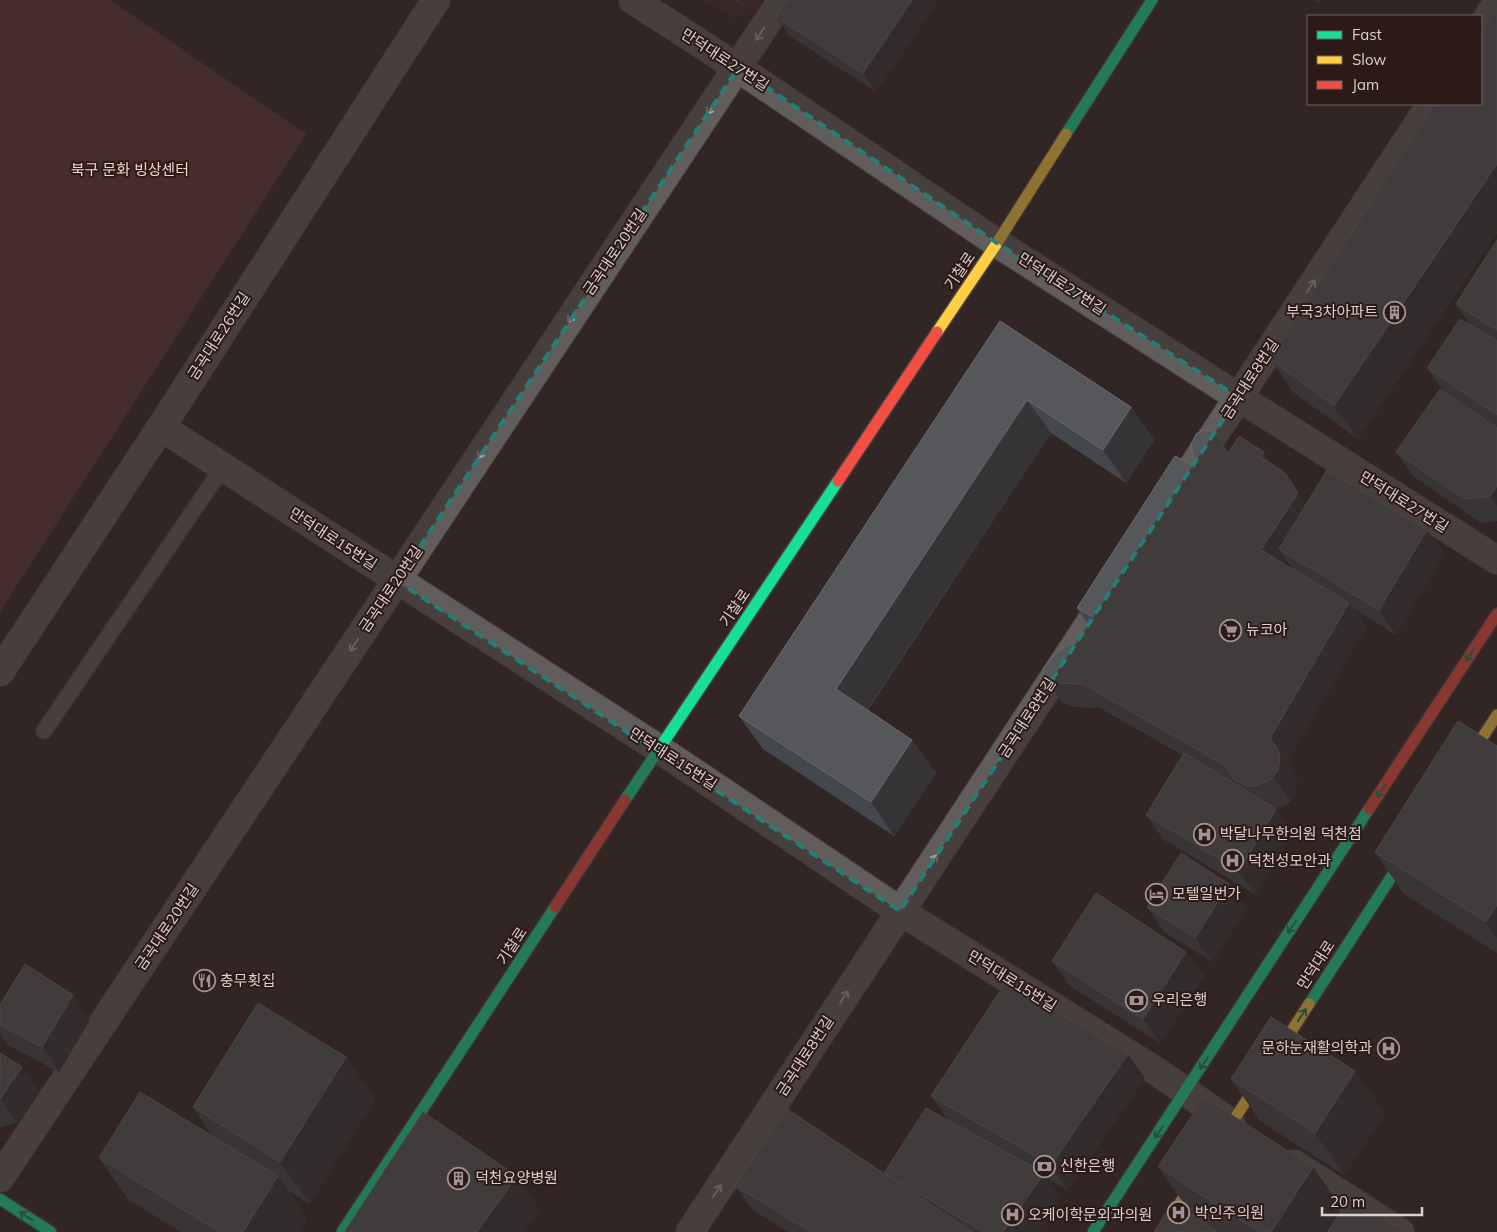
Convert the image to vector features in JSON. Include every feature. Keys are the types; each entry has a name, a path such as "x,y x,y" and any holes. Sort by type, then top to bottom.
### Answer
{"street":[{"name":"금곡대로26번길","path":"0,672 161,427 436,0"},
{"name":"만덕대로27번길","path":"633,0 738,68 997,243 1497,560"},
{"name":"금곡대로20번길","path":"0,1178 782,0"},
{"name":"기찰로","path":"342,1232 659,750 997,243 1152,0"},
{"path":"1482,26 1497,4"},
{"name":"금곡대로8번길","path":"1162,513 1430,105"},
{"name":"만덕대로15번길","path":"161,427 659,750 900,911 1159,1073 1231,1124 1400,1232"},
{"name":"금곡대로8번길","path":"690,1232 1124,571"},
{"path":"1093,1232 1497,614"},
{"path":"1459,773 1497,714"},
{"name":"만덕대로","path":"1161,1232 1416,840"},
{"path":"0,1199 51,1232"}],"lane":[{"path":"44,731 223,467"}],"highlighted area":[{"path":"738,68 997,243 1238,397 900,911 397,581"}],"shaded area":[{"path":"703,0 764,0 756,12 733,19"}],"green space":[{"name":"북구 문화 빙상센터","path":"0,0 110,0 306,134 0,612"}],"building":[{"path":"787,0 912,0 863,73 776,17"},
{"path":"1497,8 1497,164 1334,406 1270,359 1434,105 1482,105 1482,31"},
{"path":"1497,240 1497,330 1456,304"},
{"path":"1460,319 1497,341 1497,415 1427,368"},
{"path":"1000,321 1131,407 1103,450 1027,400 836,689 912,740 871,802 739,716"},
{"path":"1440,389 1497,428 1497,486 1490,496 1464,499 1396,452"},
{"name":"뉴코아","path":"1204,430 1213,431 1228,454 1239,436 1264,452 1261,457 1285,473 1298,493 1261,550 1349,603 1270,738 1278,749 1280,756 1278,771 1268,781 1255,786 1248,786 1236,781 1226,766 1083,684 1056,683 1043,675 1044,668 1054,655 1066,646 1079,641 1095,618 1077,608 1175,456 1196,467 1191,446 1196,434"},
{"path":"1327,470 1427,530 1379,610 1279,549"},
{"path":"1458,721 1497,746 1497,905 1486,922 1375,852"},
{"path":"1184,753 1276,809 1239,871 1146,815"},
{"path":"1181,853 1229,884 1195,938 1147,907"},
{"path":"1096,893 1186,952 1143,1019 1052,961"},
{"path":"25,964 73,995 42,1047 0,1025 0,1005"},
{"path":"1006,982 1128,1054 1051,1165 931,1096"},
{"path":"258,1003 346,1057 280,1162 193,1107"},
{"path":"1271,1017 1355,1071 1315,1133 1231,1079"},
{"path":"0,1053 22,1067 0,1099"},
{"path":"140,1092 278,1176 243,1232 220,1232 99,1158"},
{"path":"1204,1097 1313,1167 1271,1232 1259,1232 1158,1167"},
{"path":"926,1108 1044,1173 1003,1232 984,1232 884,1173"},
{"path":"787,1109 972,1232 811,1232 735,1186"},
{"path":"423,1112 517,1176 477,1232 346,1232 345,1231"},
{"path":"1348,1199 1407,1232 1328,1232"},
{"path":"1172,1202 1218,1232 1155,1232"}],"traffic: fast":[{"path":"1066,134 1152,0"},
{"path":"625,800 838,481"},
{"path":"1093,1232 1369,809"},
{"path":"1309,1004 1412,845"},
{"path":"342,1232 555,907"},
{"path":"0,1199 51,1232"}],"traffic: slow":[{"path":"937,332 997,243 1066,134"},
{"path":"1463,767 1497,715"},
{"path":"1161,1232 1309,1004"}],"traffic: jam":[{"path":"838,481 937,332"},
{"path":"1369,809 1497,614"},
{"path":"555,907 625,800"}],"place":[{"name":"부국3차아파트","path":"1394,312"},
{"name":"뉴코아","path":"1230,630"},
{"name":"박달나무한의원 덕천점","path":"1204,834"},
{"name":"덕천성모안과","path":"1232,861"},
{"name":"모텔일번가","path":"1156,894"},
{"name":"충무횟집","path":"204,981"},
{"name":"우리은행","path":"1136,1000"},
{"name":"문하눈재활의학과","path":"1388,1048"},
{"name":"신한은행","path":"1044,1166"},
{"name":"덕천요양병원","path":"459,1178"},
{"name":"박인주의원","path":"1179,1213"},
{"name":"오케이학문외과의원","path":"1012,1215"}]}
